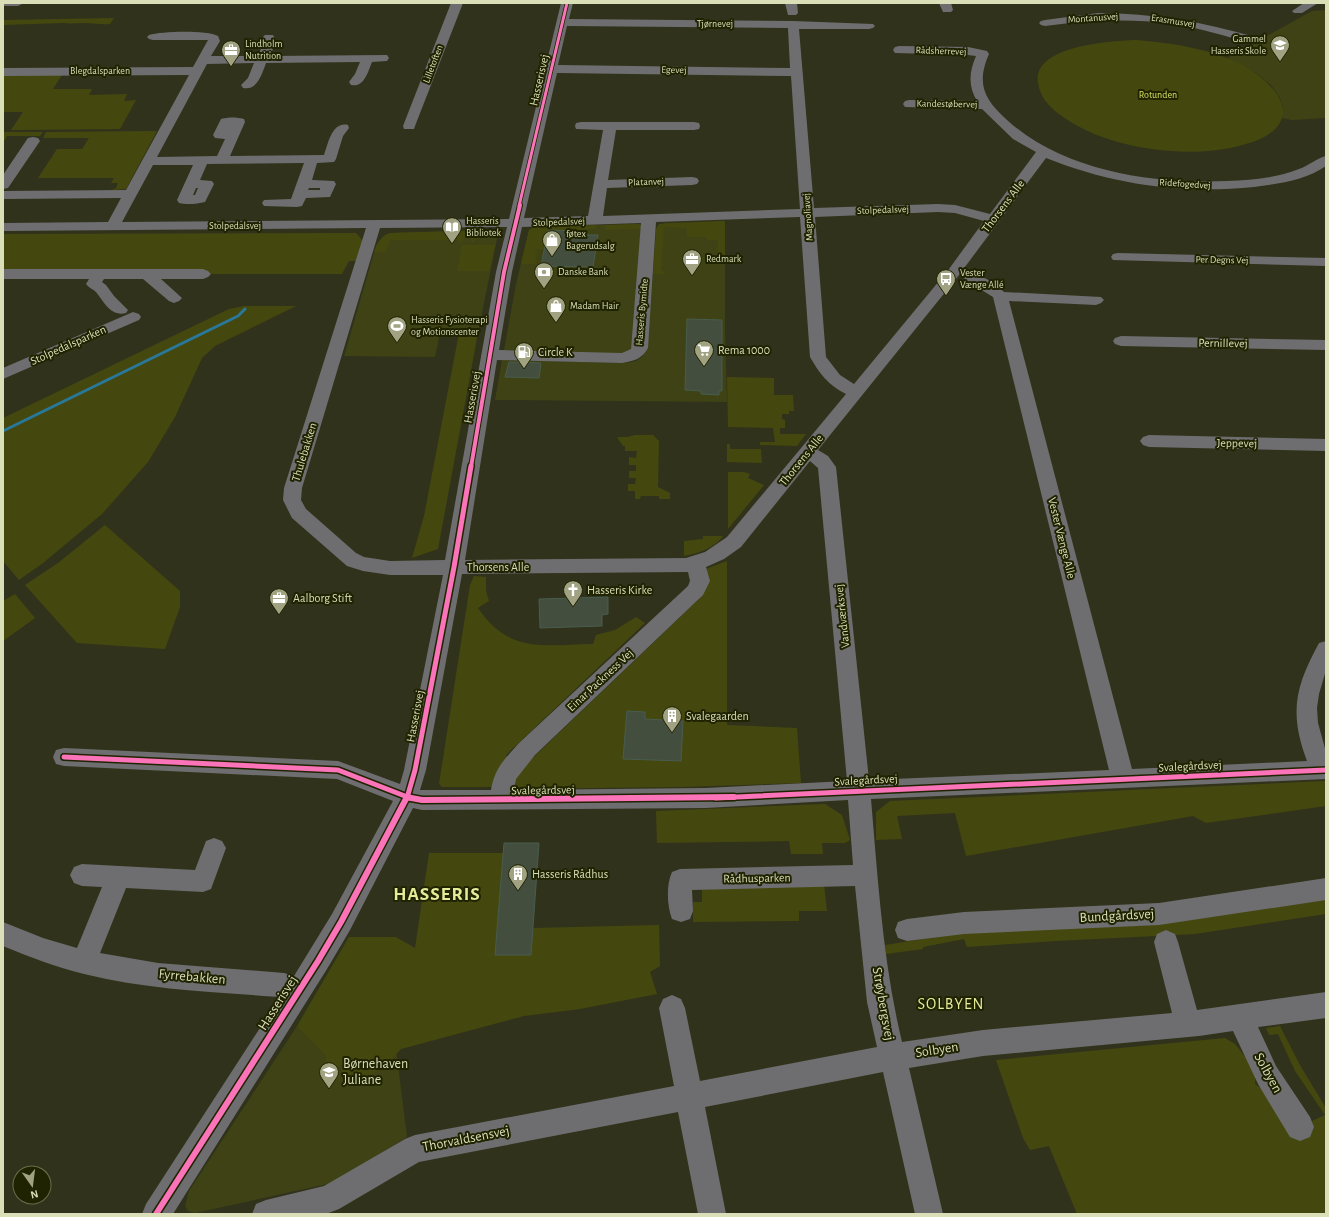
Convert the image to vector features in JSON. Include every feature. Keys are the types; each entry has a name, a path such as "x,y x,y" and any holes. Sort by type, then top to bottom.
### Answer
{"street":[{"path":"3,3 18,3"},
{"name":"Lilletoften","path":"409,126 457,3"},
{"name":"Hasserisvej","path":"156,1214 300,990 341,922 407,797 418,758 454,567 504,272 567,3"},
{"path":"1298,12 1312,3"},
{"name":"Montanusvej","path":"1045,23 1094,16 1144,12"},
{"name":"Erasmusvej","path":"1144,12 1252,39"},
{"name":"Tjørnevej","path":"562,22 792,13 869,26"},
{"name":"Magnoliavej","path":"792,13 818,357 825,370 837,382 847,389 857,392"},
{"path":"113,226 214,41 214,38 210,36 153,37"},
{"path":"247,85 253,80 270,41 269,37"},
{"name":"Rådsherrevej","path":"899,50 968,51 983,54"},
{"name":"Ridefogedvej","path":"983,54 977,65 975,76 977,90 985,105 998,120 1013,133 1044,151 1075,164 1140,181 1178,185 1214,186 1244,185 1280,179 1307,170 1326,160"},
{"path":"355,82 361,75 367,58"},
{"name":"Blegdalsparken","path":"3,72 200,65 262,59 383,58"},
{"name":"Egevej","path":"552,69 797,72"},
{"name":"Kandestøbervej","path":"909,104 985,105"},
{"path":"581,126 694,126"},
{"path":"595,220 610,126"},
{"path":"148,161 329,159 337,136 343,128"},
{"path":"222,160 233,135"},
{"path":"3,185 33,141"},
{"name":"Thorsens Alle","path":"454,567 696,564 722,553 734,542 954,272 1044,151"},
{"path":"270,203 297,203 312,159"},
{"path":"191,184 202,160"},
{"name":"Platanvej","path":"600,184 692,181"},
{"path":"3,195 130,194"},
{"name":"Stolpedalsvej","path":"3,227 516,223 938,208 955,209 993,219"},
{"name":"Hasseris Bymidte","path":"490,355 622,358 629,357 637,353 640,348 649,218"},
{"name":"Thulebakken","path":"374,225 293,488 292,500 299,513 348,558 356,563 390,568 454,567"},
{"name":"Per Degns Vej","path":"1118,257 1326,262"},
{"path":"3,274 203,274"},
{"name":"Stolpedalsparken","path":"3,374 126,313 108,299 101,288 94,284 99,274"},
{"path":"147,274 174,298"},
{"path":"972,278 995,291 1000,296 1096,300"},
{"name":"Vester Vænge Alle","path":"1000,296 1123,779"},
{"name":"Pernillevej","path":"1121,341 1326,345"},
{"name":"Jeppevej","path":"1149,442 1326,445"},
{"name":"Vandværksvej","path":"807,452 822,460 827,467 859,790"},
{"name":"Einar Packness Vej","path":"501,800 505,776 527,749 696,590 700,581 696,564"},
{"path":"1324,770 1313,750 1307,725 1306,708 1310,681 1326,649"},
{"path":"64,757 338,770 407,797"},
{"name":"Svalegårdsvej","path":"407,797 422,800 706,798 1324,770"},
{"name":"Strøybergsvej","path":"859,790 870,921 880,1002 929,1214"},
{"path":"82,876 203,881 214,848"},
{"name":"Rådhusparken","path":"681,911 680,880 866,875"},
{"path":"84,962 118,877"},
{"name":"Bundgårdsvej","path":"907,930 964,923 1159,914 1326,889"},
{"name":"Fyrrebakken","path":"3,934 38,948 84,962 145,974 284,985 300,990"},
{"path":"1166,942 1188,1024"},
{"name":"Solbyen","path":"607,1112 893,1057 983,1043 1188,1024 1326,1005"},
{"path":"672,1008 712,1214"},
{"name":"Solbyen","path":"1240,1018 1267,1075 1300,1127"},
{"name":"Thorvaldsensvej","path":"266,1214 329,1199 415,1149 607,1112"}],"shaded area":[{"name":"Gammel Hasseris Skole","path":"1326,10 1326,118 1292,120 1282,118 1283,107 1280,98 1271,85 1256,73 1227,58 1312,11"},
{"path":"725,221 725,332 727,402 495,400 502,360 625,363 636,361 643,356 647,348 657,227 664,223"},
{"path":"642,225 631,350 622,354 504,350 516,284 529,230 534,227"},
{"path":"489,230 498,234 478,333 440,333 435,357 344,356 376,246 384,236 390,233"},
{"name":"Børnehaven Juliane","path":"363,1000 395,1040 407,1137 332,1183 195,1213 188,1211 185,1206 189,1191 297,1026"}],"green space":[{"path":"114,18 110,24 63,23 3,25 3,20"},
{"name":"Rotunden","path":"1136,40 1193,48 1212,53 1248,68 1264,79 1276,93 1282,105 1283,111 1279,124 1275,130 1263,138 1235,147 1191,152 1168,151 1120,143 1098,135 1077,126 1051,108 1045,100 1038,83 1040,70 1048,60 1060,53 1093,44"},
{"path":"3,74 62,75 53,89 92,89 89,95 127,94 124,101 136,100 120,129 11,130 23,112 3,112"},
{"path":"157,131 126,189 111,190 116,188 118,183 111,183 114,178 38,178 57,149 82,149 89,138 43,138 46,132"},
{"path":"3,132 43,132 40,136 7,136 3,143"},
{"path":"725,221 725,257 717,257 718,240 707,240 707,237 687,237 687,228 664,227 661,271 665,271 664,274 653,274 656,229 659,224"},
{"path":"638,224 643,226 640,229 605,230 605,225"},
{"path":"597,225 596,229 574,230 544,249 535,249 534,251 537,251 535,264 521,264 529,230 534,227"},
{"path":"489,230 488,234 476,235 474,242 471,242 471,238 463,238 462,242 459,242 459,240 390,240 386,252 374,252 380,240 390,233"},
{"path":"356,233 363,241 357,261 349,261 342,274 213,274 202,271 3,271 3,234"},
{"path":"462,245 495,245 489,271 457,271"},
{"path":"244,306 296,306 215,346 202,358 175,417 148,462 102,514 43,563 19,580 3,561 3,418 229,309"},
{"path":"459,333 478,333 438,549 412,558 424,516"},
{"path":"727,377 774,378 774,395 793,395 794,411 789,411 789,414 782,414 782,419 785,420 785,428 780,428 780,434 806,434 797,446 760,445 760,442 775,442 773,428 728,427"},
{"path":"653,435 659,441 658,487 670,493 670,499 659,499 659,496 641,496 640,499 635,499 635,491 628,491 628,484 635,484 636,478 629,478 629,471 636,471 636,465 629,465 629,457 636,458 637,451 625,451 625,446 623,446 617,437"},
{"path":"727,444 730,444 730,449 761,449 762,463 727,462"},
{"path":"728,472 744,472 750,474 748,478 764,485 728,529"},
{"path":"105,525 180,591 180,607 165,649 77,643 25,585 58,563"},
{"path":"703,536 723,536 711,547 695,554 684,556 684,541 703,539"},
{"path":"727,561 727,725 797,728 801,783 682,787 510,789 516,774 699,599 703,570"},
{"path":"474,576 486,577 486,591 489,601 478,608 490,623 502,633 515,640 529,644 593,644 596,635 615,630 636,617 645,623 506,755 510,764 496,787 442,787 439,784 470,585"},
{"path":"15,594 35,618 3,641 3,601"},
{"path":"1326,781 1326,806 1206,823 1193,816 966,856 955,813 897,816 902,839 876,840 876,812 890,801"},
{"path":"825,804 842,815 850,840 845,843 822,843 823,854 791,854 789,841 657,843 656,811"},
{"path":"429,853 504,853 495,955 531,955 533,928 659,925 660,966 650,972 657,994 580,1009 524,1016 401,1049 385,1066 358,1082 342,1075 342,1065 326,1068 326,1056 297,1026 349,937 396,937 415,948"},
{"path":"824,884 827,911 799,911 799,921 693,922 693,902 702,902 702,887"},
{"path":"1326,897 1326,914 1195,934 967,947 964,939 923,947 923,949 886,954 885,945 966,932"},
{"path":"1280,1026 1301,1067 1326,1108 1326,1214 1077,1214 1049,1146 1030,1150 1023,1138 996,1060 1225,1038 1235,1044 1256,1070 1255,1084 1310,1122 1325,1115 1295,1071 1278,1034 1269,1035 1266,1028"}],"building":[{"path":"548,230 579,231 579,235 598,235 593,267 541,266"},
{"name":"Rema 1000","path":"687,319 722,320 722,391 719,391 719,395 701,394 701,391 685,390"},
{"name":"Circle K","path":"509,362 541,363 539,378 505,377"},
{"name":"Hasseris Kirke","path":"608,597 608,614 602,615 602,626 540,628 539,599"},
{"name":"Svalegaarden","path":"627,711 645,712 645,719 683,721 681,761 623,759"},
{"name":"Hasseris Rådhus","path":"504,843 539,843 531,955 495,955"}],"waterway":[{"path":"3,431 238,316 245,309"}],"cycle path":[{"path":"156,1214 318,961 341,922 407,797 415,770 454,567 504,272 567,3"},
{"path":"64,757 338,770 407,797 422,800 706,798 1326,770"}],"place":[{"name":"Gammel Hasseris Skole","path":"1280,62"},
{"name":"Lindholm Nutrition","path":"231,67"},
{"name":"Hasseris Bibliotek","path":"452,244"},
{"name":"føtex Bagerudsalg","path":"552,257"},
{"name":"Redmark","path":"692,276"},
{"name":"Danske Bank","path":"544,289"},
{"name":"Vester Vænge Allé","path":"946,296"},
{"name":"Madam Hair","path":"556,323"},
{"name":"Hasseris Fysioterapi og Motionscenter","path":"397,343"},
{"name":"Rema 1000","path":"704,367"},
{"name":"Circle K","path":"524,369"},
{"name":"Hasseris Kirke","path":"573,607"},
{"name":"Aalborg Stift","path":"279,615"},
{"name":"Svalegaarden","path":"672,733"},
{"name":"Hasseris Rådhus","path":"518,891"},
{"name":"Børnehaven Juliane","path":"329,1089"}],"district":[{"name":"HASSERIS","path":"437,894"},
{"name":"SOLBYEN","path":"951,1004"}]}
